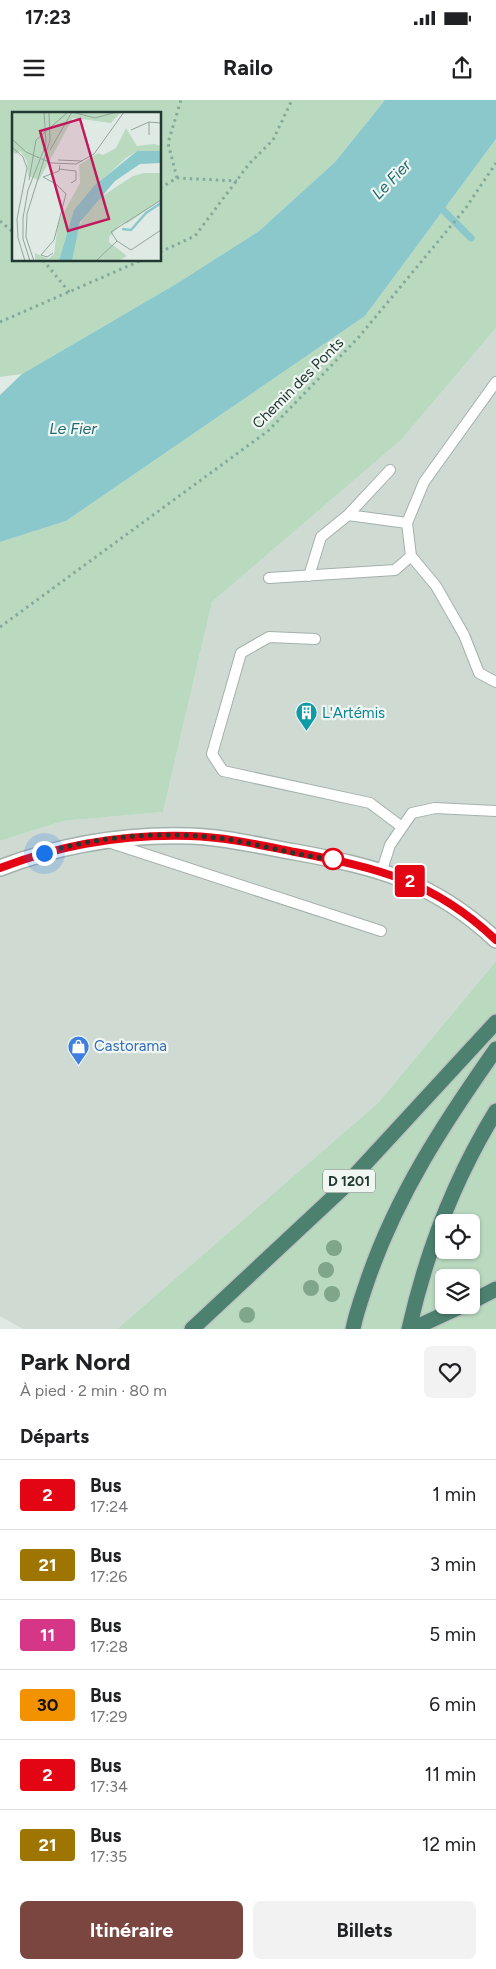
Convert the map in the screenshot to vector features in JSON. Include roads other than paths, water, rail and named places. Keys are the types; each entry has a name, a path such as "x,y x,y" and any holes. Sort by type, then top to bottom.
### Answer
{"highway":[{"name":"D 1201","path":"192,1329 343,1188 496,1022"},
{"path":"353,1329 376,1254 410,1183 446,1119 496,1050"},
{"path":"410,1329 418,1289 433,1244 473,1153 496,1112"},
{"path":"480,1297 496,1289"},
{"path":"410,1329 444,1314"}],"street":[{"path":"0,868 58,849 103,841 147,836 190,836 223,839 382,870 440,896 476,921 496,940"}],"lane":[{"path":"496,382 424,482 407,523 411,556 436,586 464,636 479,673 496,682"},
{"path":"309,576 321,537 348,515 390,470"},
{"path":"348,515 407,523"},
{"path":"269,578 395,570 411,556"},
{"path":"315,639 269,637 241,652 212,754 223,771 370,802 402,826"},
{"path":"382,870 390,844 412,813 435,808 496,812"},
{"path":"103,841 381,931"}],"water":[{"name":"Le Fier","path":"385,100 496,100 496,139 365,316 66,521 0,542 0,395 22,374 176,284 259,231 335,162"}],"waterway":[{"path":"438,205 471,238"}],"place":[{"name":"L'Artémis","path":"306,732"},
{"name":"Castorama","path":"78,1065"}]}
